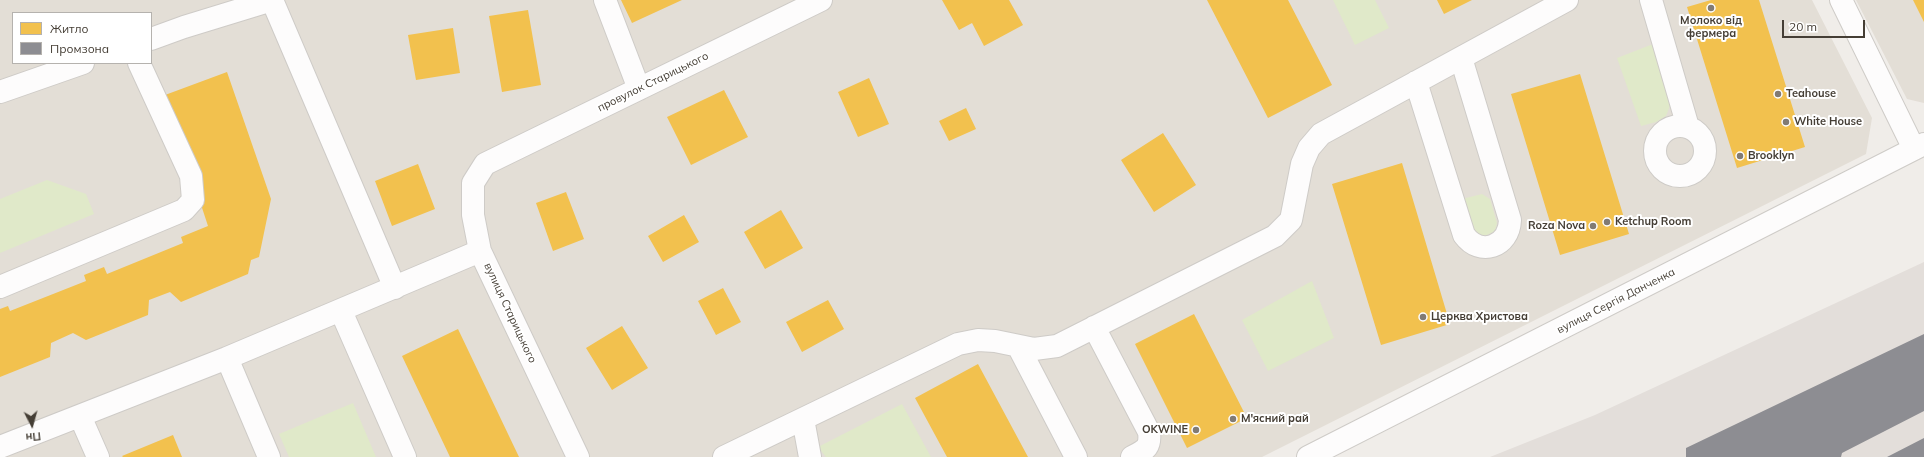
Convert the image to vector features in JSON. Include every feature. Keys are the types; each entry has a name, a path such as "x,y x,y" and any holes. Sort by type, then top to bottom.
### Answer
{"street":[{"path":"152,39 184,27 272,0 395,288"},
{"path":"606,0 639,89"},
{"name":"провулок Старицького","path":"485,164 821,0"},
{"path":"724,457 958,344 978,340 996,341 1034,349 1057,346 1275,236 1291,220 1302,164 1309,148 1321,134 1567,0"},
{"path":"1651,0 1688,127"},
{"path":"1841,0 1919,147"},
{"path":"1416,82 1464,235 1470,244 1482,248 1493,246 1504,240 1510,230 1510,220 1461,58"},
{"path":"0,92 80,64"},
{"path":"0,287 184,210 193,200 191,176 139,64"},
{"name":"вулиця Сергія Данченка","path":"1308,457 1919,147"},
{"name":"вулиця Старицького","path":"485,164 474,183 473,215 480,251 578,457"},
{"path":"0,447 227,358 480,251"},
{"path":"341,311 405,457"},
{"path":"1094,327 1149,432 1150,442 1145,450 1132,457"},
{"path":"1018,346 1076,457"},
{"path":"227,358 269,457"},
{"path":"80,416 98,457"},
{"path":"803,419 810,457"}],"shaded area":[{"path":"0,0 1812,0 1872,118 1866,154 1262,457 0,457"},
{"path":"1856,0 1924,0 1924,103 1907,99"},
{"path":"1924,262 1924,457 1490,457 1595,415"}],"green space":[{"path":"1333,0 1375,0 1389,28 1355,45"},
{"path":"1653,44 1671,103 1666,116 1656,122 1641,126 1617,58"},
{"path":"47,180 86,194 94,214 0,253 0,199"},
{"path":"1482,194 1490,199 1497,223 1495,231 1487,235 1475,236 1462,199"},
{"path":"1312,281 1334,338 1268,371 1242,320"},
{"path":"353,403 376,457 289,457 279,434"},
{"path":"902,404 931,457 826,457 818,447"}],"building: Житло":[{"path":"621,0 682,0 632,23"},
{"path":"942,0 1009,0 1023,25 984,46 972,23 959,30"},
{"path":"1207,0 1288,0 1332,85 1268,118"},
{"path":"1437,0 1472,0 1444,14"},
{"path":"1711,0 1759,0 1805,147 1737,168 1687,7"},
{"path":"1913,0 1924,0 1924,22"},
{"path":"528,10 541,85 502,92 489,16"},
{"path":"453,28 460,73 416,80 408,35"},
{"path":"227,72 271,199 259,257 251,260 248,274 181,302 170,292 149,300 148,315 86,340 73,333 51,343 50,357 0,377 0,309 8,306 10,311 86,281 84,275 104,267 107,274 183,243 181,237 208,226 165,95"},
{"path":"1580,74 1629,234 1560,255 1511,94"},
{"path":"869,78 889,124 858,137 838,92"},
{"path":"724,90 748,137 691,165 667,117"},
{"path":"966,108 976,129 949,141 939,121"},
{"path":"1163,133 1196,185 1154,212 1121,160"},
{"path":"1402,163 1450,324 1381,345 1332,184"},
{"path":"418,164 435,209 392,226 375,181"},
{"path":"566,192 584,239 553,251 536,203"},
{"path":"781,210 803,248 765,269 744,232"},
{"path":"684,215 699,242 663,262 648,236"},
{"path":"723,288 741,322 716,335 698,301"},
{"path":"828,300 844,329 802,352 786,322"},
{"path":"1194,314 1247,418 1187,448 1135,344"},
{"path":"622,326 648,368 612,390 586,348"},
{"path":"458,329 519,457 450,457 402,356"},
{"path":"978,364 1028,457 947,457 915,398"},
{"path":"173,435 182,457 122,456"}],"building: Промзона":[{"path":"1924,334 1924,411 1842,453 1841,457 1686,457 1686,448"},
{"path":"1924,438 1924,457 1887,457"}],"place":[{"name":"Молоко від фермера","path":"1711,8"},
{"name":"Teahouse","path":"1778,94"},
{"name":"White House","path":"1786,122"},
{"name":"Brooklyn","path":"1740,156"},
{"name":"Ketchup Room","path":"1607,222"},
{"name":"Roza Nova","path":"1593,226"},
{"name":"Церква Христова","path":"1423,317"},
{"name":"М'ясний рай","path":"1233,419"},
{"name":"OKWINE","path":"1196,430"}]}
